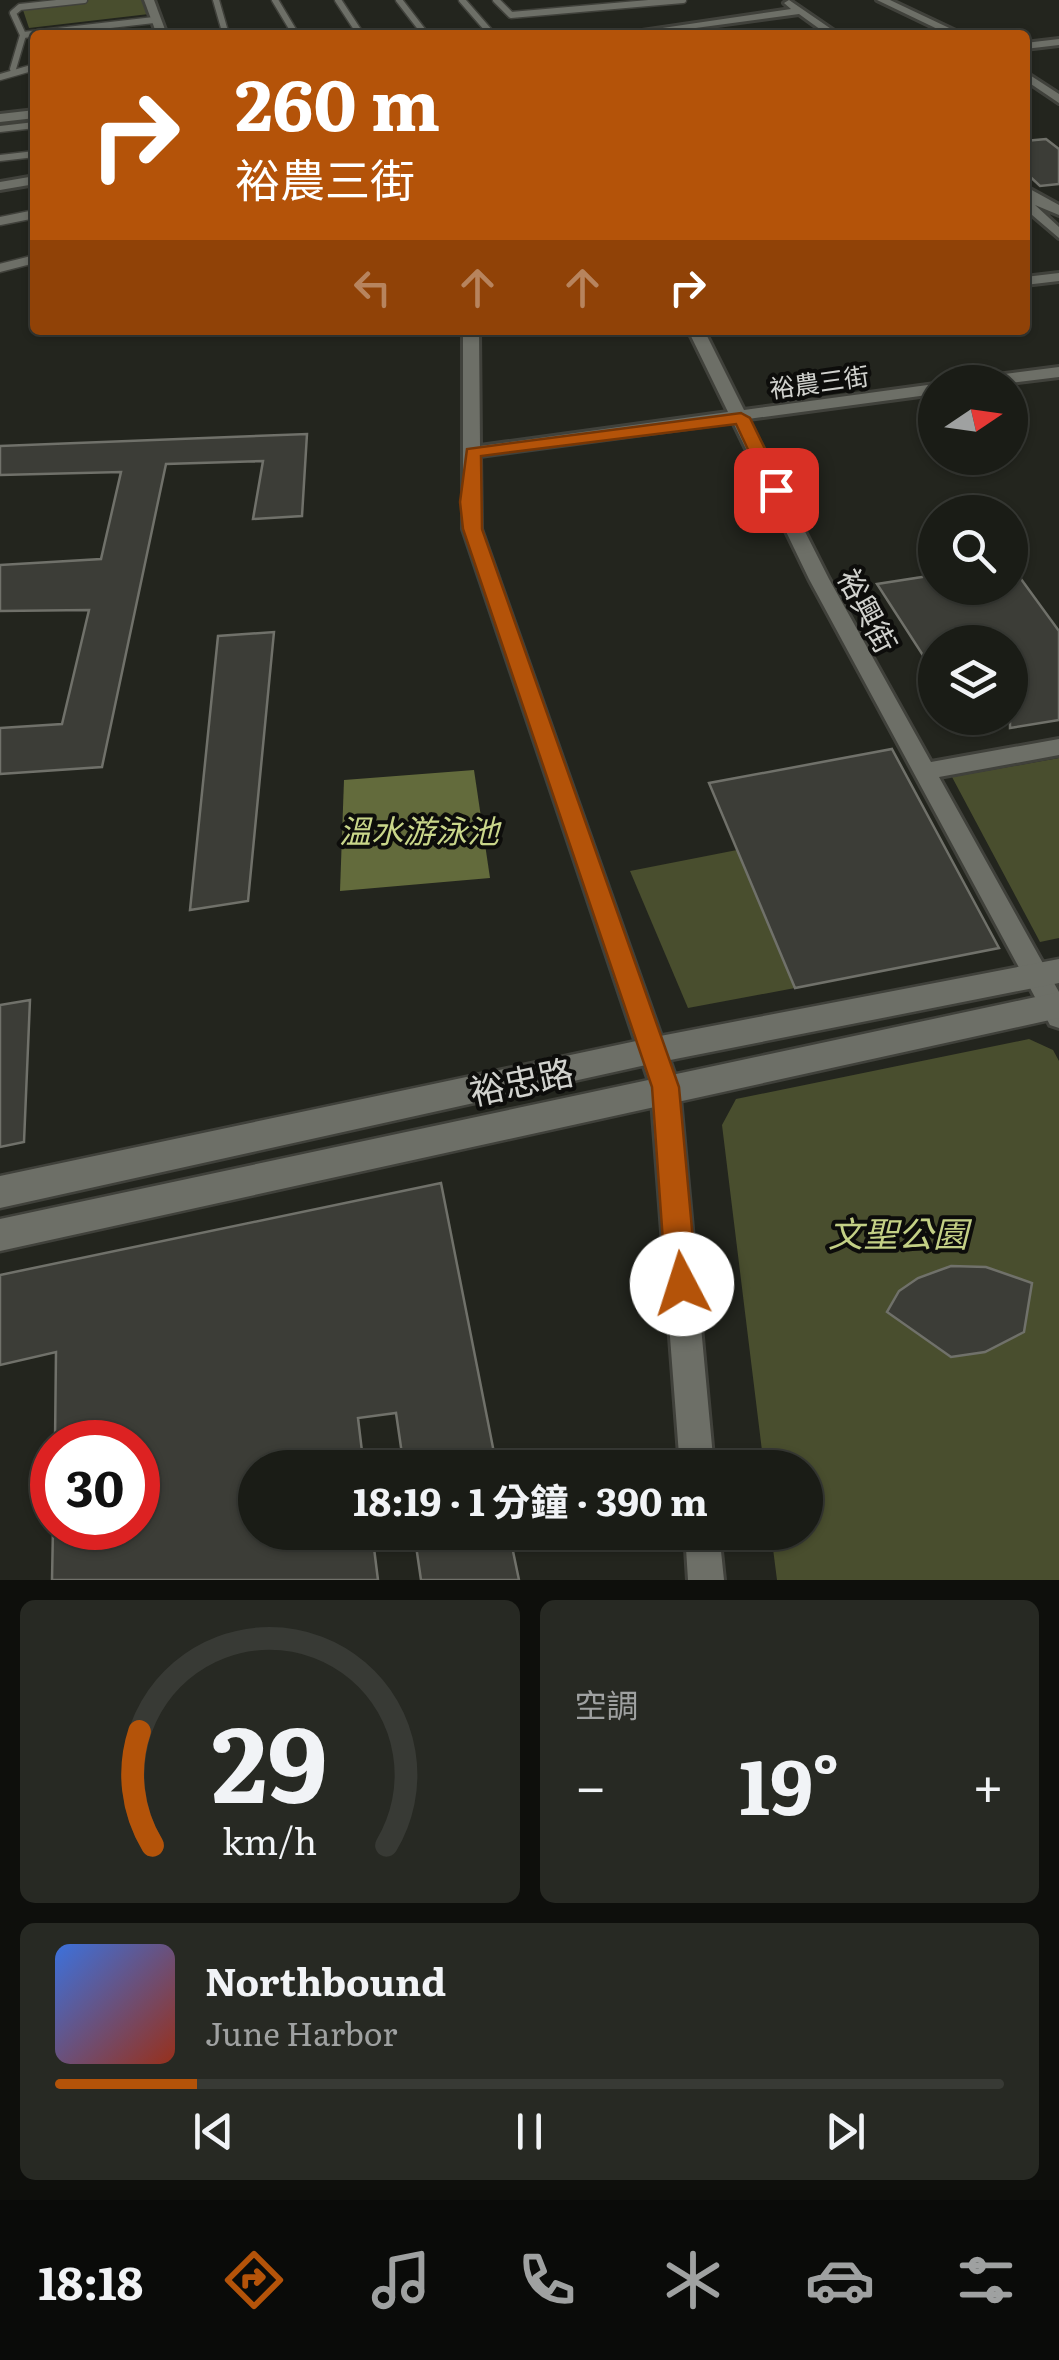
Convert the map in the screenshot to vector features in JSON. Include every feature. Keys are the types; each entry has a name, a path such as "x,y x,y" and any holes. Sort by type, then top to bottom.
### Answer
{"street":[{"path":"148,0 159,30"},
{"path":"784,0 828,30"},
{"path":"882,0 948,30"},
{"path":"656,30 801,10"},
{"path":"1030,46 1055,45"},
{"path":"1030,79 1059,100"},
{"path":"0,118 30,115"},
{"path":"0,186 30,181"},
{"path":"1040,202 1059,234"},
{"path":"1030,280 1059,277"},
{"path":"471,335 472,529 666,1087 695,1450"},
{"name":"裕興街","path":"699,335 828,596 1048,974 1057,1009"},
{"path":"1028,376 1059,372"},
{"name":"裕農三街","path":"473,452 918,392"},
{"path":"927,772 1059,747"},
{"name":"裕忠路","path":"0,1192 655,1050 1048,974"},
{"name":"裕忠路","path":"0,1235 666,1087 1057,1009"},
{"path":"704,1550 706,1580"}],"lane":[{"path":"0,15 13,13 20,6 84,0"},
{"path":"216,0 225,30"},
{"path":"275,0 293,30"},
{"path":"338,0 358,30"},
{"path":"399,0 420,30"},
{"path":"462,0 489,30"},
{"path":"496,0 511,16 683,0"},
{"path":"13,13 23,35 13,69"},
{"path":"67,30 154,20"},
{"path":"23,35 30,34"},
{"path":"0,77 13,69 30,67"},
{"path":"0,129 30,126"},
{"path":"0,158 30,155"},
{"path":"0,221 30,215"},
{"path":"0,268 30,261"}],"green space":[{"path":"78,0 144,0 149,14 29,28 23,10"},
{"path":"1059,758 1059,938 1040,942 952,777"},
{"path":"737,850 795,988 688,1008 630,871"},
{"name":"文聖公園","path":"1029,1039 1053,1050 1059,1061 1059,1580 777,1580 773,1550 823,1550 823,1450 762,1450 722,1125 736,1099"}],"water":[{"name":"溫水游泳池","path":"474,770 490,878 340,891 344,780"}],"building":[{"path":"1046,139 1059,149 1059,184 1040,186 1030,177 1030,141"},
{"path":"307,434 302,516 253,519 263,461 166,464 102,767 0,774 0,728 62,724 89,610 0,611 0,565 101,559 121,472 0,475 0,446"},
{"path":"918,578 918,605 1028,605 1028,589 1059,631 1059,720 1028,725 1028,625 918,625 918,648 877,584"},
{"path":"274,632 248,901 190,910 218,636"},
{"path":"892,749 999,948 795,988 709,783"},
{"path":"30,1000 24,1142 0,1147 0,1005"},
{"path":"441,1183 493,1450 401,1450 396,1413 358,1418 362,1450 238,1450 238,1550 374,1550 378,1580 52,1580 53,1550 160,1550 160,1420 55,1420 56,1352 0,1365 0,1275"},
{"path":"951,1266 986,1267 1032,1283 1024,1332 985,1352 951,1357 887,1312 899,1291 918,1278"},
{"path":"417,1550 513,1550 519,1580 421,1580"}],"route":[{"path":"682,1284 666,1087 472,529 469,502 473,452 741,418 776,490"}]}
